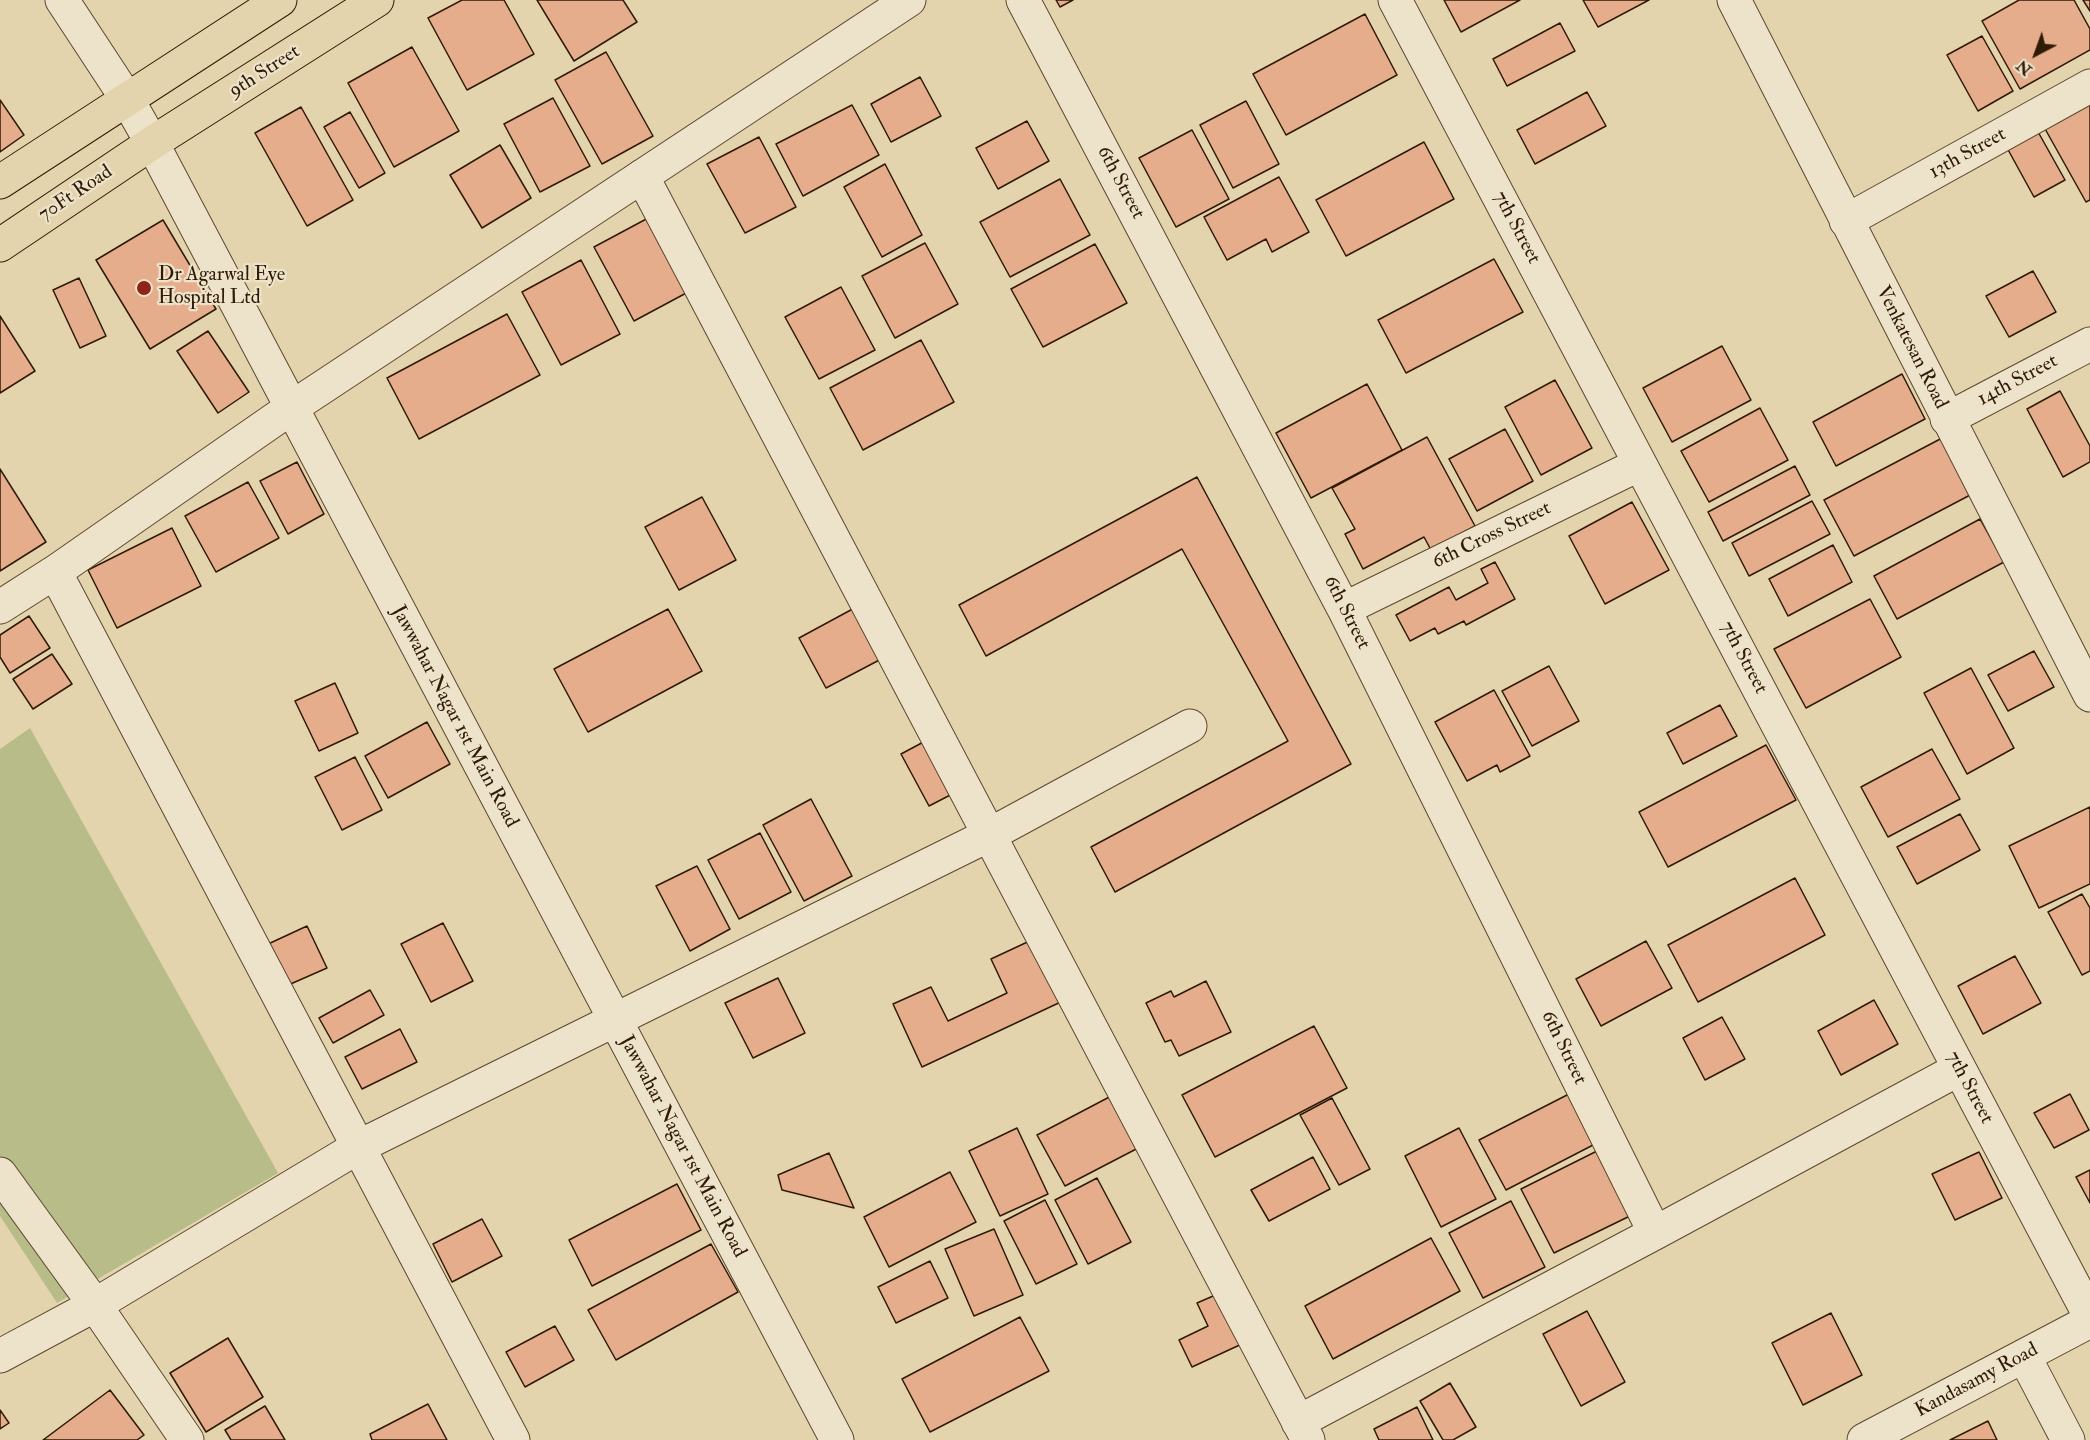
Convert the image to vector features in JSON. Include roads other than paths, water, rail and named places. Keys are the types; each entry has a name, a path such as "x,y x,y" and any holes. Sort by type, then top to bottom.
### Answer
{"main road":[{"path":"0,182 280,0"},
{"name":"9th Street","path":"152,143 377,0"},
{"name":"70Ft Road","path":"0,245 152,143"}],"street":[{"name":"Jawwahar Nagar 1st Main Road","path":"62,0 127,99 152,143 837,1440"},
{"path":"0,607 55,572 291,408 909,0"},
{"name":"6th Street","path":"1023,0 1344,609 1655,1233"},
{"name":"7th Street","path":"1395,0 2090,1316"},
{"name":"Venkatesan Road","path":"1734,0 1947,419 2080,652 2090,695"},
{"name":"13th Street","path":"1846,221 2090,86"},
{"path":"642,176 1303,1431 1655,1233 1959,1069"},
{"name":"14th Street","path":"1947,419 2090,344"},
{"name":"6th Cross Street","path":"1344,609 1640,464"},
{"path":"55,572 513,1440"},
{"path":"0,1356 95,1305 358,1147 989,835 1190,726"},
{"path":"0,1174 95,1305 187,1440"},
{"name":"Kandasamy Road","path":"1864,1440 2090,1321"},
{"path":"2024,1356 2068,1440"}],"place":[{"name":"Dr Agarwal Eye Hospital Ltd","path":"144,288"}]}
